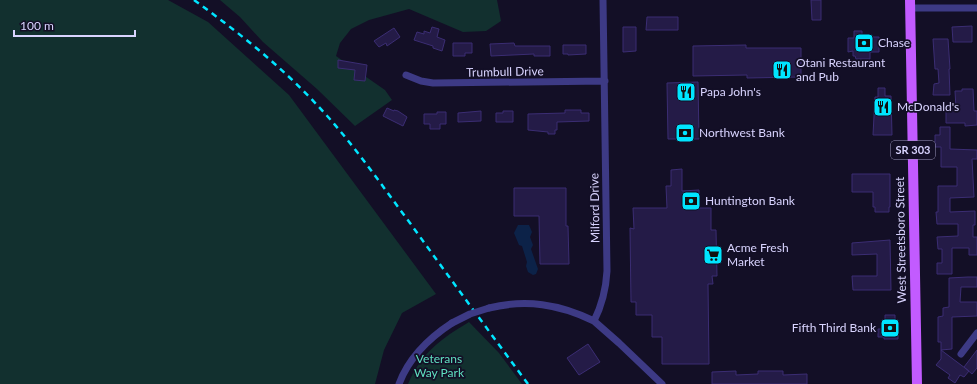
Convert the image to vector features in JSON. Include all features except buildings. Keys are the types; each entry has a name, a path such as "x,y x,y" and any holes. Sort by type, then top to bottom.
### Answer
{"main road":[{"name":"West Streetsboro Street","path":"910,4 917,384"}],"street":[{"name":"Milford Drive","path":"594,321 606,289 608,271 603,0"},
{"path":"910,4 977,8"},
{"name":"Trumbull Drive","path":"406,75 410,78 433,83 605,82"},
{"path":"399,384 414,357 426,343 452,323 470,314 489,308 504,305 534,304 566,310 594,321 662,384"},
{"path":"961,354 977,333"}],"green space":[{"path":"0,0 168,0 208,22 289,95 436,294 402,313 384,350 375,384 0,384"},
{"path":"220,0 497,0 501,21 486,31 463,32 409,9 369,20 351,29 340,43 336,56 385,90 392,100 355,126 317,89 263,42 240,17"},
{"name":"Veterans Way Park","path":"469,322 499,353 522,384 408,384 413,373 433,347"}],"water":[{"path":"518,225 529,225 532,232 530,237 533,245 531,249 538,269 536,274 533,275 528,272 526,266 527,262 522,246 519,245 514,233"}],"railway":[{"path":"194,0 227,24 274,63 304,91 330,120 377,178 528,384"}],"place":[{"name":"Chase","path":"864,43"},
{"name":"Otani Restaurant and Pub","path":"782,70"},
{"name":"Papa John's","path":"686,92"},
{"name":"McDonald's","path":"883,107"},
{"name":"Northwest Bank","path":"685,133"},
{"name":"Huntington Bank","path":"691,201"},
{"name":"Acme Fresh Market","path":"713,255"},
{"name":"Fifth Third Bank","path":"890,328"}]}
